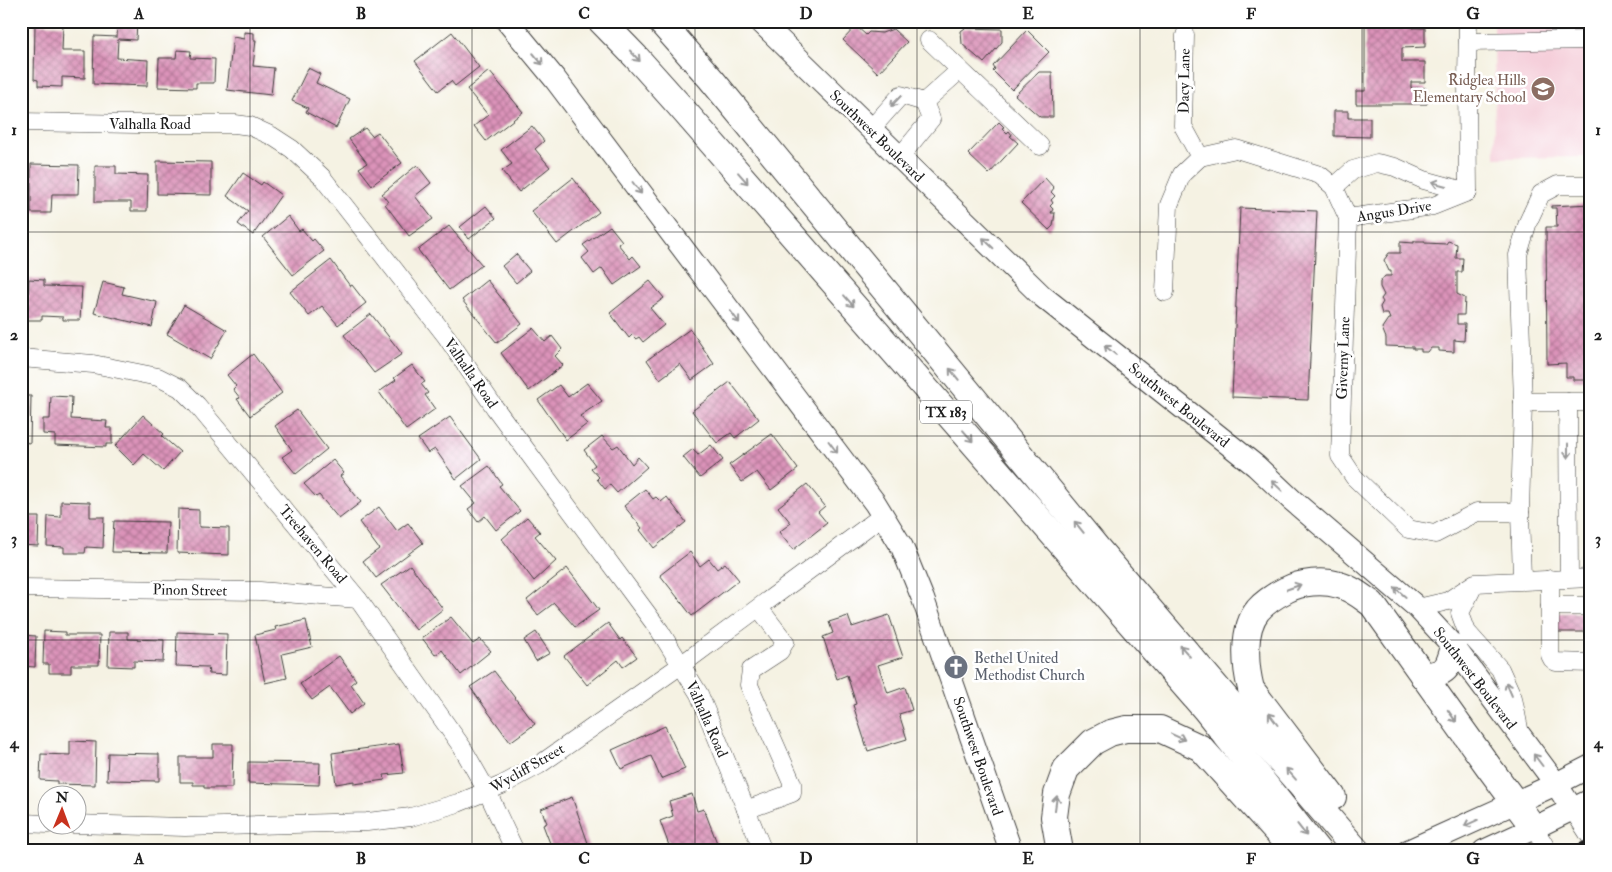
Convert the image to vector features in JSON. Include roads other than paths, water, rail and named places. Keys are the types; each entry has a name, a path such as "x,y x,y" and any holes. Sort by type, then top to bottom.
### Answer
{"highway":[{"name":"TX 183","path":"601,21 636,56 685,111 1205,709 1276,814 1318,851"},
{"name":"TX 183","path":"660,21 711,78 1097,548 1329,805"},
{"path":"1359,851 1362,836 1329,805 1250,689 1246,671 1247,642 1257,611 1273,597 1295,585 1313,583 1338,584 1352,590 1372,604 1534,828"},
{"path":"1423,676 1439,674 1449,666 1454,647"},
{"path":"1060,851 1054,817 1057,794 1066,769 1093,742 1110,733 1126,729 1160,729 1201,748 1276,814 1294,851"}],"main road":[{"name":"Southwest Boulevard","path":"507,21 555,79 875,503 902,547 923,599 1011,851"},
{"name":"Southwest Boulevard","path":"760,21 1042,296 1256,466 1292,500 1418,608 1454,647 1556,784 1582,805"},
{"path":"1408,851 1556,784 1591,766"},
{"path":"1484,851 1582,805"}],"street":[{"path":"1468,21 1468,192"},
{"name":"Dacy Lane","path":"1185,35 1183,126 1200,157"},
{"path":"929,40 1040,146"},
{"path":"1468,42 1591,40"},
{"path":"924,102 960,70"},
{"path":"870,130 901,95 924,102 932,119 899,158"},
{"name":"Valhalla Road","path":"21,122 235,124 250,126 272,136 292,149 327,184 446,336 495,408 660,631 699,694 763,851"},
{"path":"1165,292 1169,205 1182,174 1200,157 1236,149 1320,175 1334,187"},
{"name":"Angus Drive","path":"1334,187 1353,170 1377,163 1394,167 1424,180 1468,192"},
{"path":"1522,580 1520,512 1522,402 1518,255 1528,222 1541,194 1558,185 1591,185"},
{"name":"Giverny Lane","path":"1334,187 1348,218 1340,456 1354,477 1408,529 1435,534 1477,512 1520,512"},
{"name":"Angus Drive","path":"1348,218 1433,206 1468,192"},
{"name":"Treehaven Road","path":"21,358 94,364 158,377 180,388 197,404 358,598 462,747 487,791 515,851"},
{"path":"1522,402 1591,402"},
{"path":"1568,402 1569,578"},
{"name":"Wycliff Street","path":"88,824 185,827 367,822 411,817 458,803 502,785 539,765 682,666 882,516"},
{"path":"1418,608 1448,601 1475,582 1591,578"},
{"path":"1550,579 1550,654 1552,659 1556,662 1591,662"},
{"path":"1475,582 1460,613 1467,632 1500,669 1513,698 1520,736"},
{"name":"Pinon Street","path":"21,588 260,591 358,598"},
{"path":"1550,606 1591,606"},
{"path":"746,810 792,793 792,783 749,685 751,670 780,651 785,642 759,608"},
{"path":"1582,805 1591,838"},
{"path":"21,823 38,824"},
{"path":"1534,828 1548,851"}],"railway":[{"path":"1568,851 1591,840"}],"place":[{"name":"Ridglea Hills Elementary School","path":"1543,89"},
{"name":"Bethel United Methodist Church","path":"956,667"}]}
